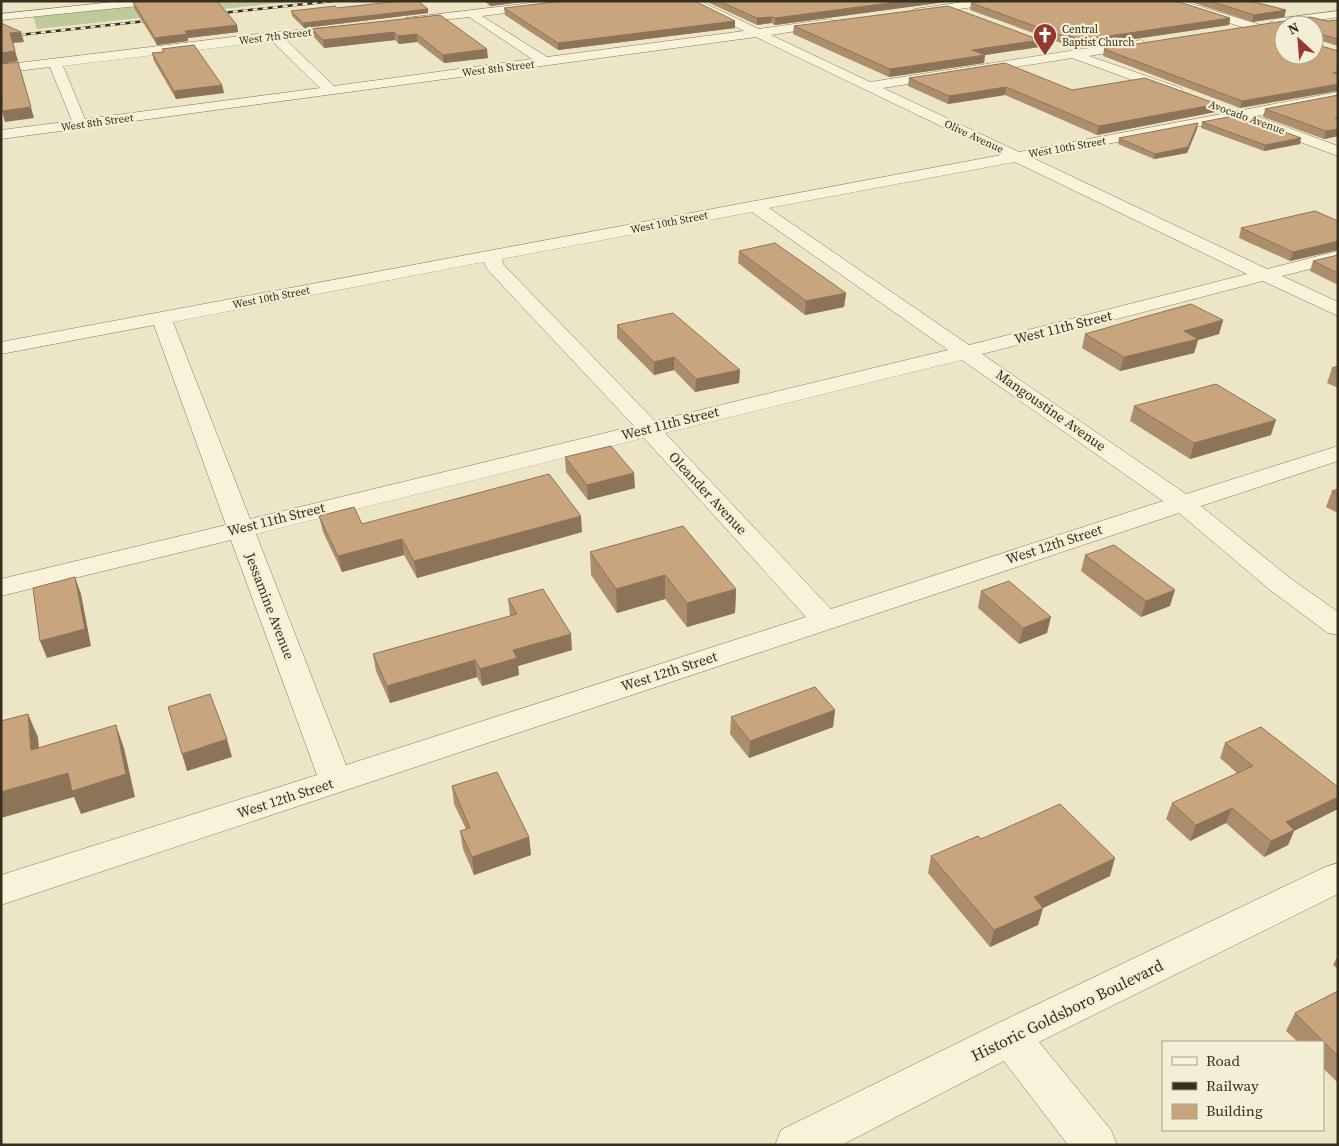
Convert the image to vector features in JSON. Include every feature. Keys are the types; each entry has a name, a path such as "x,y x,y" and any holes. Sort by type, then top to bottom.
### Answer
{"street":[{"path":"1,17 157,1"},
{"path":"393,23 578,1"},
{"name":"Olive Avenue","path":"691,1 1338,310"},
{"path":"931,1 975,18"},
{"path":"901,14 996,1"},
{"path":"1169,1 1274,33"},
{"path":"472,14 544,62"},
{"path":"1225,31 1338,14"},
{"name":"West 8th Street","path":"1,135 844,22"},
{"name":"West 7th Street","path":"1,70 363,26"},
{"path":"274,36 331,91"},
{"path":"868,86 1149,42"},
{"path":"1047,44 1185,95"},
{"path":"55,63 80,124"},
{"name":"West 10th Street","path":"1,348 1338,96"},
{"name":"Avocado Avenue","path":"1212,105 1338,151"},
{"name":"Mangoustine Avenue","path":"755,206 1182,503 1280,584 1338,626"},
{"name":"Oleander Avenue","path":"492,256 494,265 648,428 824,619"},
{"name":"West 11th Street","path":"1,588 648,428 967,352 1338,256"},
{"name":"Jessamine Avenue","path":"161,318 336,782"},
{"name":"West 12th Street","path":"1,890 336,782 824,619 1338,453"},
{"name":"Historic Goldsboro Boulevard","path":"797,1145 1010,1037 1338,877"},
{"path":"1010,1037 1095,1145"}],"green space":[{"path":"174,1 298,1 37,29 33,16"}],"building":[{"path":"217,1 237,25 185,31 187,34 155,38 133,2"},
{"path":"400,1 418,1 428,9 303,23 291,11 335,6 337,8"},
{"path":"562,1 695,1 735,21 558,43 504,8"},
{"path":"719,1 904,1 775,18 757,18"},
{"path":"984,1 1176,1 1230,18 1082,40 1069,36 1065,37 971,3"},
{"path":"1210,1 1250,1 1286,10 1254,15"},
{"path":"948,6 1040,40 972,50 985,55 890,69 794,26"},
{"path":"440,15 487,49 443,55 417,34 398,36 394,32 323,40 312,29"},
{"path":"1324,20 1338,20 1338,39 1324,35"},
{"path":"1,23 21,32 10,33 15,51 1,53"},
{"path":"1274,23 1274,65 1324,65 1324,47 1338,51 1338,72 1333,73 1338,74 1338,84 1242,101 1104,49"},
{"path":"194,45 222,85 174,91 152,53 164,52 162,49"},
{"path":"18,62 31,107 2,111 1,64"},
{"path":"1005,63 1072,90 1145,78 1217,104 1099,126 1006,87 949,96 909,78"},
{"path":"1338,95 1338,117 1335,118 1338,118 1338,129 1326,131 1265,109"},
{"path":"1239,115 1301,138 1265,145 1202,122"},
{"path":"1198,123 1188,147 1155,154 1119,138"},
{"path":"1315,211 1338,221 1338,241 1293,252 1241,228"},
{"path":"775,243 846,293 806,301 739,251"},
{"path":"1338,255 1338,273 1313,261"},
{"path":"1191,304 1223,320 1184,331 1198,339 1124,357 1085,334 1133,320"},
{"path":"673,313 740,370 696,379 674,357 654,362 617,325"},
{"path":"1216,384 1276,420 1194,443 1134,406"},
{"path":"611,446 634,473 587,485 565,457"},
{"path":"549,474 581,516 414,561 402,539 338,556 319,516 354,507 362,524"},
{"path":"683,526 736,589 687,603 665,575 616,589 590,552"},
{"path":"1114,545 1175,590 1146,601 1085,555"},
{"path":"75,577 85,629 40,641 33,588"},
{"path":"1009,581 1051,617 1023,628 981,591"},
{"path":"543,589 571,634 513,650 517,658 480,669 475,660 387,686 373,654 517,614 508,599"},
{"path":"815,687 835,710 750,741 731,717"},
{"path":"210,694 227,739 182,754 168,707"},
{"path":"28,714 31,750 116,725 126,774 72,791 68,773 1,792 1,721"},
{"path":"1261,727 1338,787 1338,797 1286,822 1294,830 1271,841 1232,808 1196,825 1172,803 1253,766 1225,743"},
{"path":"497,772 529,837 472,857 460,831 470,828 452,786"},
{"path":"1060,804 1115,858 1034,897 1043,908 994,930 931,856 978,836 981,839"},
{"path":"1338,991 1338,1056 1324,1041 1295,1013"}],"railway":[{"path":"213,14 333,1"},
{"path":"1,37 155,20"}],"place":[{"name":"Central Baptist Church","path":"1045,56"}]}
